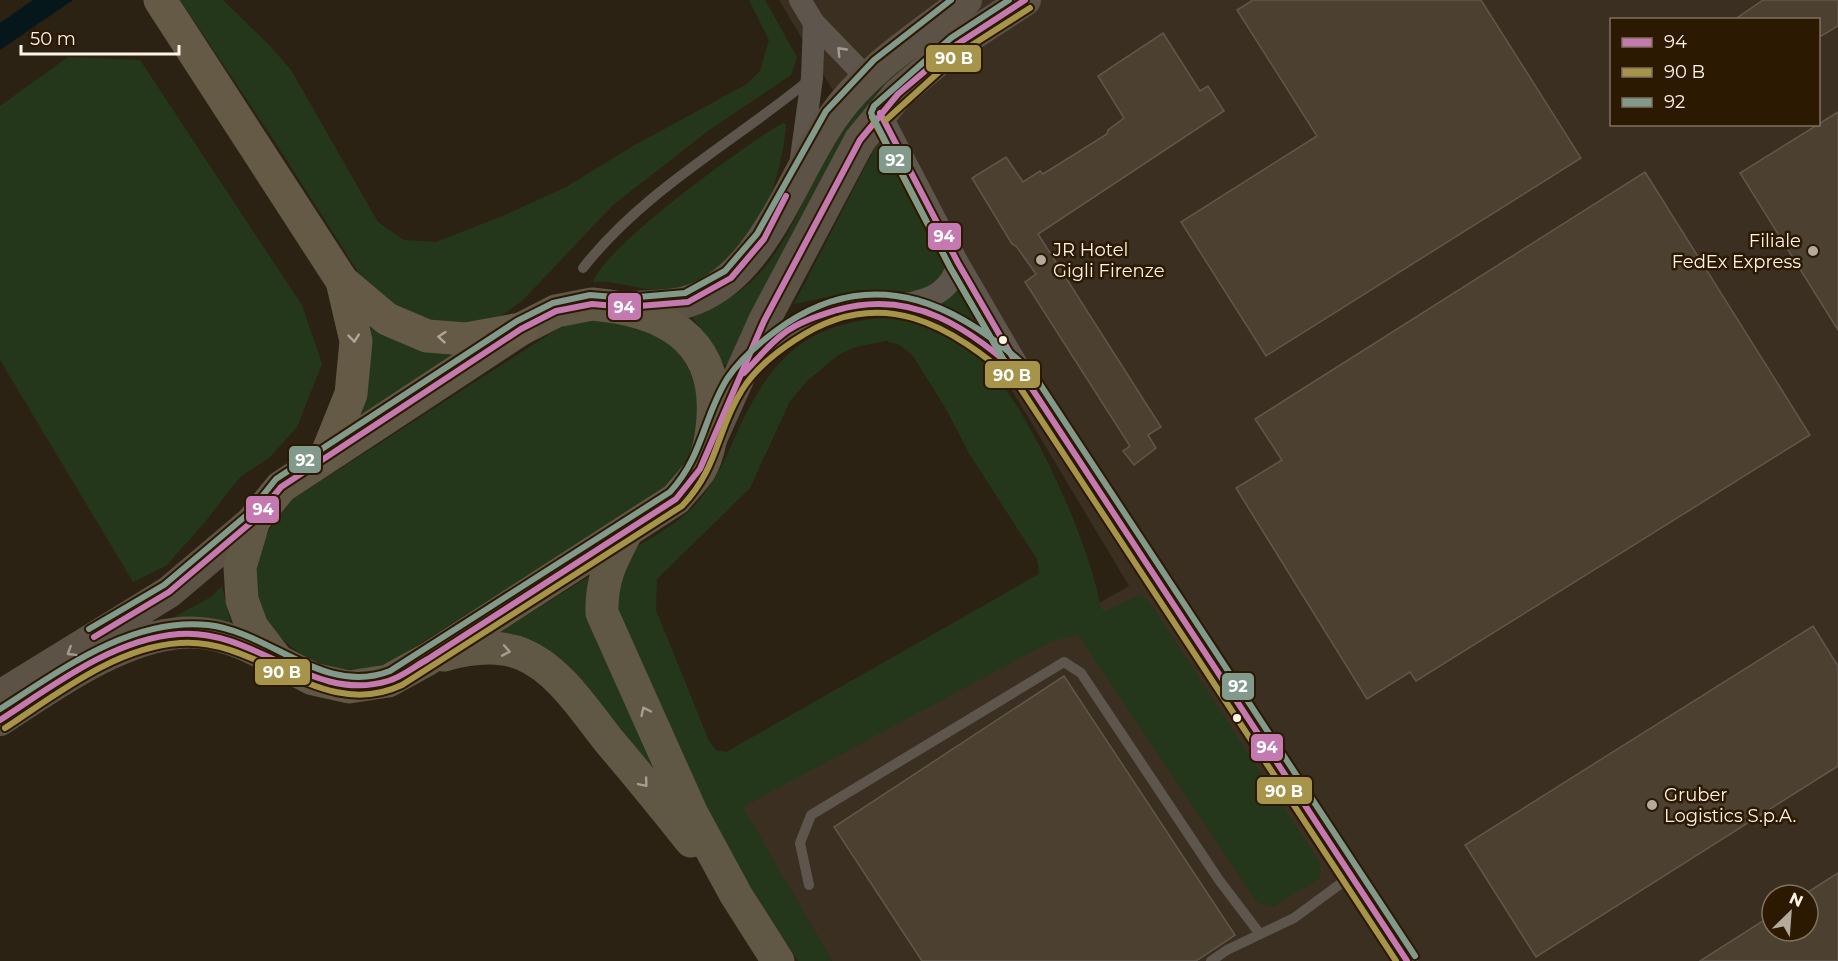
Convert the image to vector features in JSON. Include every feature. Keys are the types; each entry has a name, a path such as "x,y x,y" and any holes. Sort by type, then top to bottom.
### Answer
{"highway":[{"path":"160,0 342,281 387,319 427,336 466,339 521,330"},
{"path":"326,456 351,394 356,341 342,281"}],"main road":[{"path":"1,714 169,592 254,519 281,487 521,330 556,311 592,304 627,307 688,302 731,278 764,238 833,117 868,79 966,0"},
{"path":"1,714 124,648 173,635 207,634 238,641 313,679 349,687 388,681 428,659 676,499 700,469 736,381 860,140 880,113 956,45 1025,0"},
{"path":"627,307 663,320 690,341 708,368 714,397 712,437"},
{"path":"254,519 240,567 242,600 252,627 278,661"},
{"path":"626,532 610,565 602,590 602,614 692,814 736,895 778,961"},
{"path":"428,659 466,649 491,648 521,654 544,667 580,706 736,895"}],"street":[{"path":"800,0 814,23 868,79"},
{"path":"798,175 807,127 814,23"},
{"path":"880,113 958,263 1025,378 1407,961"},
{"path":"736,381 783,334 812,319 857,304 922,302 937,295 955,275 958,263"},
{"path":"900,304 933,313 957,324 986,344 1025,378"}],"lane":[{"path":"583,268 607,238 643,204 812,78"},
{"path":"809,885 800,843 811,815 1064,662 1081,673 1219,880 1260,934"},
{"path":"1211,961 1294,918 1351,876"}],"shaded area":[{"path":"33,0 73,0 0,50 0,23"},
{"path":"779,0 1838,0 1838,961 832,961 742,807 1129,586"}],"green space":[{"path":"180,0 223,0 271,47 291,70 378,222 404,240 436,242 505,215 566,187 633,146 747,84 760,71 769,40 749,0 765,0 797,57 791,75 708,131 613,205 522,301 497,319 471,326 441,324 395,309 362,278"},
{"path":"916,55 919,59 871,102 851,129 727,366 723,365 713,344 690,315 737,293 766,266 779,248 821,165 844,126 869,97"},
{"path":"68,57 140,60 302,305 322,364 297,427 270,457 240,477 167,565 133,582 0,360 0,106"},
{"path":"783,123 786,124 783,150 767,205 754,230 738,252 718,271 694,284 667,290 593,282 603,266 622,245 648,222 740,151"},
{"path":"877,144 904,183 948,264 940,279 917,292 861,290 794,304"},
{"path":"961,284 987,332 975,321 940,304"},
{"path":"361,313 461,351 359,416"},
{"path":"617,318 647,330 675,349 684,361 696,390 699,422 692,452 682,468 661,491 407,652 381,665 359,669 336,667 314,660 294,648 277,633 264,614 257,592 256,569 268,532 290,501 559,328 573,322"},
{"path":"884,318 907,321 942,331 973,350 993,371 1013,400 1052,471 1084,546 1101,609 1105,611 1140,595 1149,601 1321,865 1320,878 1273,907 1258,903 1077,634 1048,643 743,807 832,961 798,961 711,825 611,612 628,552 669,527 697,503 720,468 754,399 781,361 797,347 815,336 835,327","holes":["886,341 900,345 913,356 946,409 970,455 1037,559 1039,574 726,752 716,750 709,741 656,610 657,579 750,488 790,401 806,382 838,355 855,347"]},
{"path":"598,571 689,821 500,632"},
{"path":"222,586 231,624 175,619 176,616 211,597"}],"building":[{"path":"1253,0 1481,0 1581,158 1266,356 1181,222 1317,136 1237,10"},
{"path":"1763,0 1838,0 1838,26 1820,37 1820,18 1737,18"},
{"name":"JR Hotel Gigli Firenze","path":"1163,33 1200,91 1208,86 1224,111 1038,234 1161,427 1148,435 1156,448 1134,465 1123,451 1130,446 1025,282 1036,274 1016,246 1012,244 972,178 1006,157 1023,182 1040,171 1043,174 1107,134 1108,130 1124,118 1098,76"},
{"name":"Filiale FedEx Express","path":"1838,112 1838,330 1740,173 1816,126 1820,126 1820,123"},
{"path":"1645,172 1810,435 1416,681 1410,672 1367,699 1236,488 1282,460 1255,419"},
{"name":"Gruber Logistics S.p.A.","path":"1813,626 1838,666 1838,766 1536,957 1465,845"},
{"path":"1064,676 1235,935 1196,961 922,961 834,827"},
{"path":"1838,873 1838,961 1700,961 1760,923 1760,943 1820,943 1820,884"}],"transit line":[{"name":"92","path":"89,629 164,585 248,514 276,479 517,321 553,303 590,295 627,298 685,293 725,271 757,234 826,111 874,60 951,0"},
{"name":"92","path":"1006,364 950,267 871,113 874,106 951,38 1009,0"},
{"name":"94","path":"0,720 63,679 108,654 155,638 179,634 207,635 233,642 309,675 334,683 360,685 388,681 428,659 676,499 700,469 764,321 860,140 898,94 956,45 1025,0"},
{"path":"886,120 961,52 1030,8"},
{"name":"94","path":"880,113 958,263 1013,358"},
{"path":"872,117 950,267 1017,383 1396,961"},
{"name":"94","path":"94,637 169,592 254,520 281,487 521,329 556,311 592,304 627,307 688,302 731,278 764,239 786,196"},
{"name":"92","path":"0,709 47,678 98,649 152,629 179,625 208,625 231,630 320,670 343,676 366,677 390,671 670,492 689,465 727,379 754,348 787,323 821,305 854,296 886,295 917,300 947,312 977,328 1005,348 1032,372 1415,956"},
{"name":"94","path":"744,373 778,338 802,323 837,310 865,305 891,304 939,317 961,329 1025,378 1407,961"},
{"path":"5,728 66,687 110,663 156,646 180,643 209,645 237,652 318,687 345,694 373,694 402,685 682,506 703,477 733,405 747,382 780,350 827,323 857,314 886,313 914,318 941,329 967,344 1019,385"}],"place":[{"name":"Filiale FedEx Express","path":"1813,251"},
{"name":"JR Hotel Gigli Firenze","path":"1041,260"},
{"name":"Gruber Logistics S.p.A.","path":"1652,805"}]}
